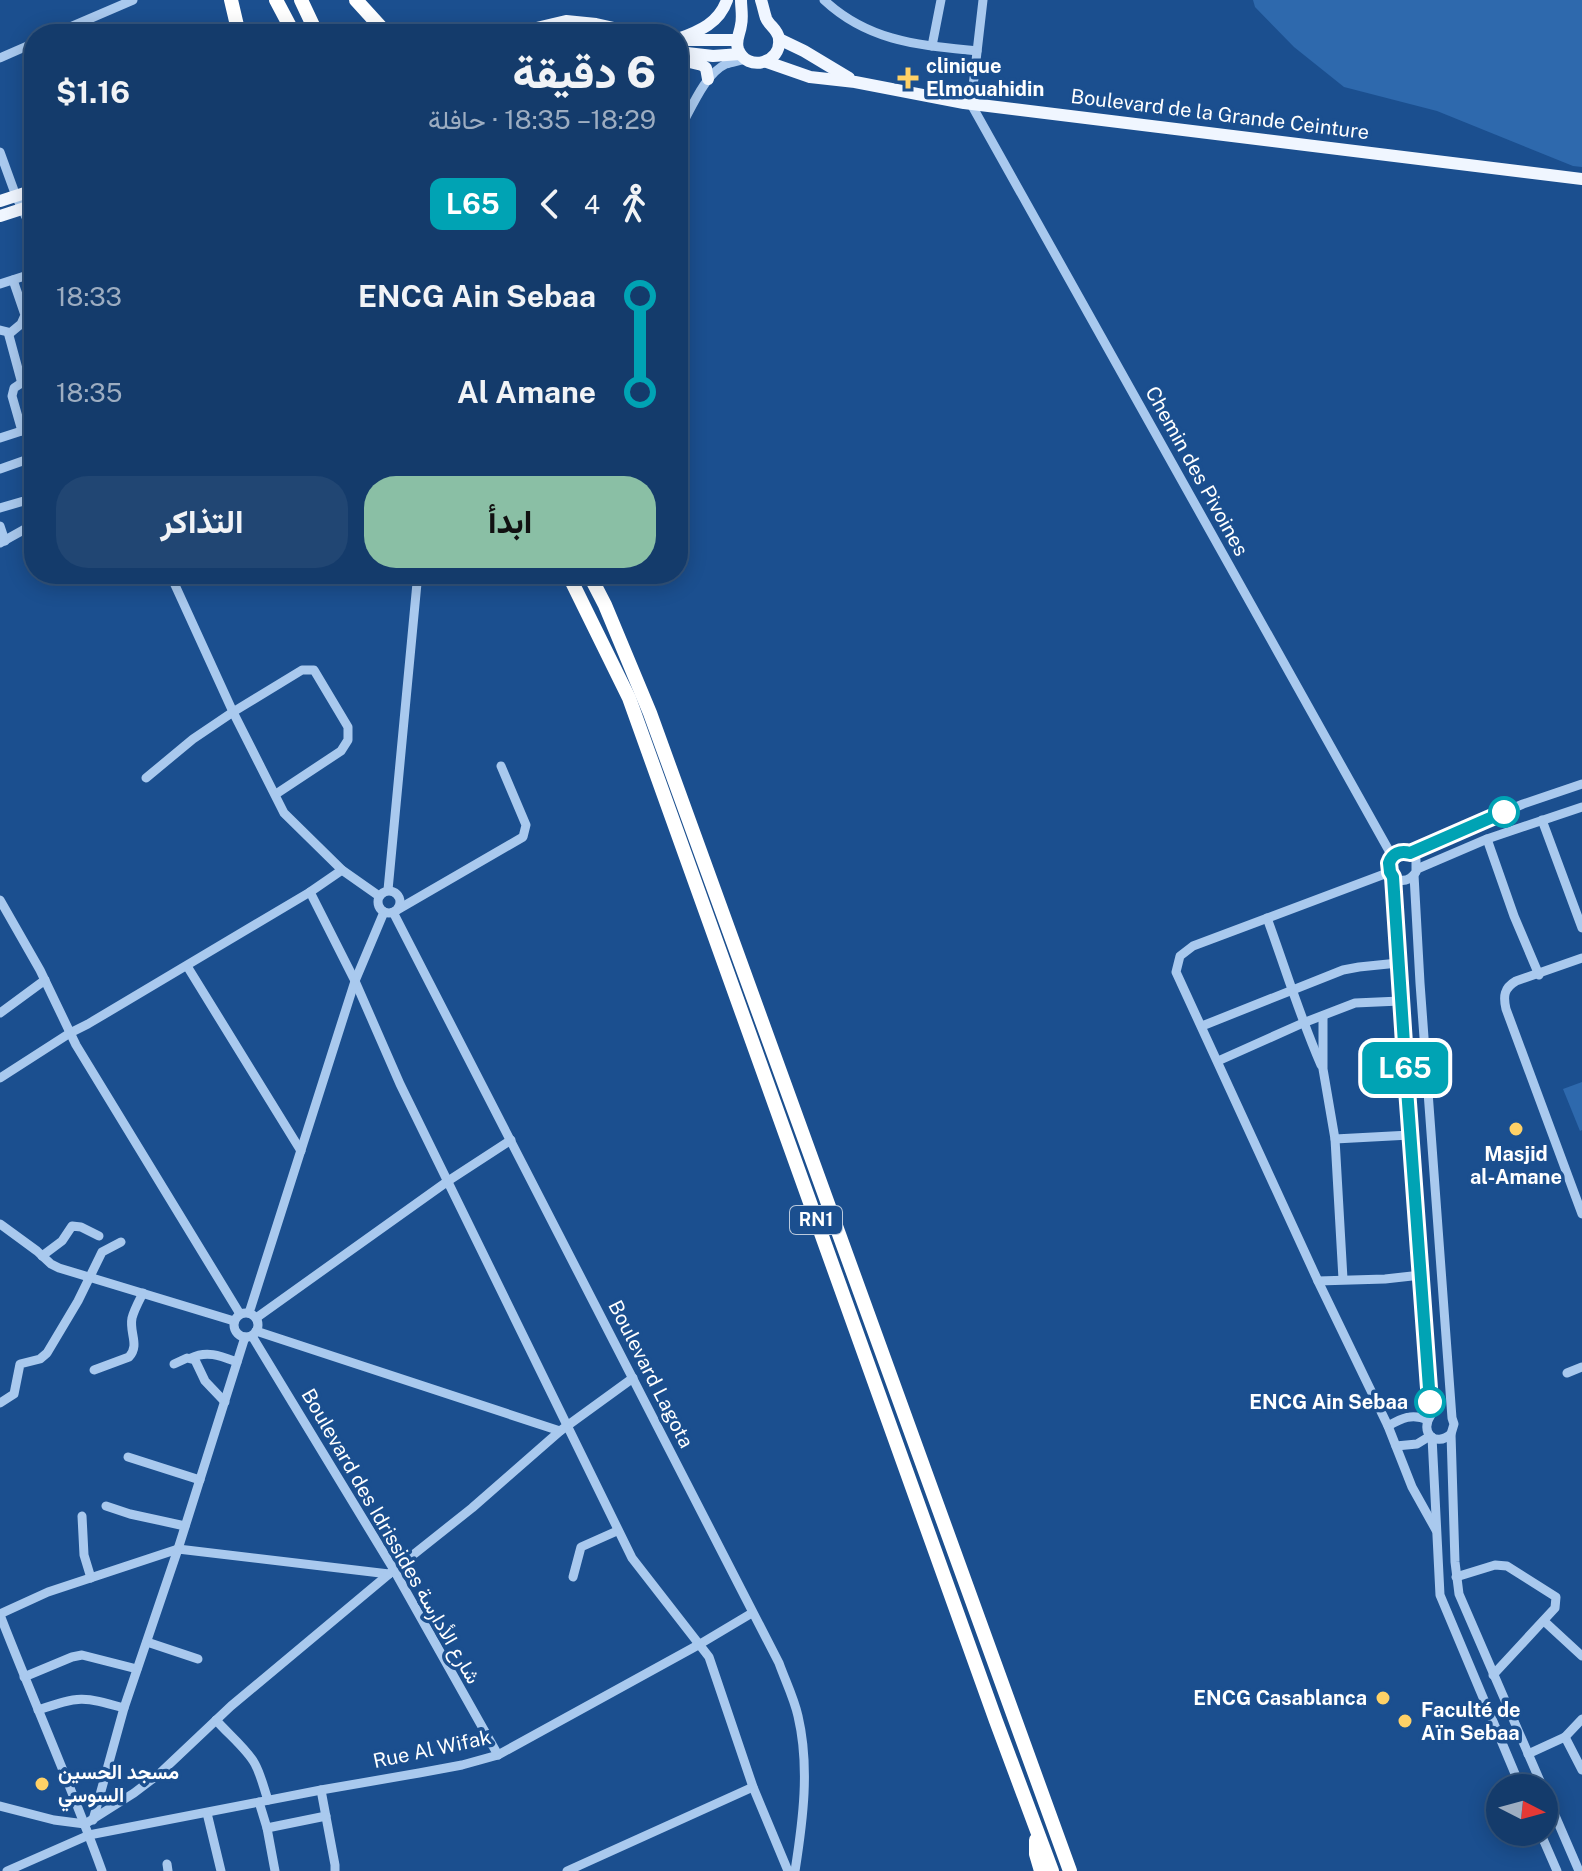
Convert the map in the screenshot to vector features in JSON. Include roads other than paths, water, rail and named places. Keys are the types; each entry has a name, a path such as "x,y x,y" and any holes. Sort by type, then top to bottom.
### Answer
{"highway":[{"path":"231,0 237,24"},
{"path":"276,0 289,24"},
{"path":"301,0 312,24"},
{"path":"356,0 378,24"},
{"name":"RN1","path":"573,584 629,698 1052,1871"},
{"name":"RN1","path":"594,584 650,713 1070,1871"},
{"path":"1056,1830 1078,1871"},
{"path":"1037,1831 1036,1854 1041,1871"}],"main road":[{"path":"688,35 720,15 727,0"},
{"path":"741,0 739,34 742,56"},
{"path":"688,53 742,56 752,63 767,62 777,53 779,39 777,32 767,22 761,0"},
{"path":"688,38 739,34 753,20 767,22"},
{"path":"553,24 566,21 596,24"},
{"name":"Boulevard de la Grande Ceinture","path":"779,39 855,82"},
{"path":"688,62 706,68 708,79"},
{"name":"Boulevard de la Grande Ceinture","path":"767,62 810,77 855,82 971,104 1582,179"},
{"path":"0,201 24,193"},
{"path":"0,216 24,207"}],"street":[{"path":"77,24 133,0"},
{"path":"824,0 867,30 932,46 977,51"},
{"path":"932,46 941,0"},
{"path":"971,104 983,0"},
{"path":"0,58 24,47"},
{"path":"688,112 708,79 718,69 742,56"},
{"name":"Chemin des Pivoines","path":"971,104 1392,856"},
{"path":"0,152 16,196 24,203"},
{"path":"0,284 24,276"},
{"path":"13,280 24,312"},
{"path":"0,438 22,431 12,396 14,388 23,382 4,332 21,324 24,317"},
{"path":"0,469 24,461"},
{"path":"0,508 24,501"},
{"path":"0,526 2,542 24,530"},
{"path":"175,584 233,712 284,813 342,870 383,893 394,892 400,903 391,911 355,981 245,1317"},
{"path":"391,911 377,903 383,893 416,584"},
{"path":"146,778 193,739 233,712 302,670 314,670 348,727 348,740 341,751 276,794"},
{"path":"391,911 520,840 525,834 526,825 501,766"},
{"path":"1515,1774 1439,1588 1431,1437 1427,1428 1430,1417 1421,1275 1389,863 1392,856 1401,852 1410,853 1523,804 1582,784"},
{"path":"1391,874 1397,880 1407,880 1415,872 1487,839 1582,807"},
{"path":"1542,820 1582,928"},
{"path":"1487,839 1539,975"},
{"path":"1410,853 1416,860 1420,983 1454,1424 1451,1434 1456,1577 1461,1600 1537,1774"},
{"path":"0,1078 342,870"},
{"path":"1391,874 1193,946 1180,956 1176,968 1318,1281 1388,1426 1412,1487 1436,1530"},
{"path":"310,892 355,981 400,1084 564,1428 617,1531 644,1575 709,1657 753,1787 788,1871"},
{"path":"0,900 45,980 70,1033 245,1317 258,1327 237,1362 89,1822 89,1835 102,1871"},
{"name":"Boulevard Lagota","path":"391,911 779,1663 798,1714 804,1756 795,1871"},
{"path":"1267,918 1303,1023 1323,1069"},
{"path":"1582,958 1512,984 1504,992 1582,1214"},
{"path":"1202,1026 1343,970 1398,963"},
{"path":"187,966 301,1151"},
{"path":"0,1013 45,980"},
{"path":"1218,1061 1303,1023 1360,1002 1400,1001"},
{"path":"1323,1016 1323,1069 1335,1139 1343,1279"},
{"path":"1335,1139 1410,1135"},
{"path":"0,1224 59,1268 143,1293 245,1317 511,1140"},
{"path":"42,1256 62,1241 72,1226 99,1236"},
{"path":"0,1403 14,1394 20,1364 40,1359 47,1353 91,1278 102,1252 121,1242"},
{"path":"1318,1281 1421,1275"},
{"path":"94,1370 133,1354 135,1346 131,1320 143,1293"},
{"name":"Boulevard des Idrissides شارع الأدارسة","path":"245,1317 234,1330 237,1334 251,1335 498,1755"},
{"path":"251,1335 564,1428"},
{"path":"174,1364 199,1354 215,1354 237,1362"},
{"path":"191,1358 200,1367 211,1389 225,1402"},
{"path":"1567,1373 1582,1367"},
{"path":"0,1806 54,1820 89,1822 146,1784 216,1720 391,1572 472,1508 564,1428 633,1378"},
{"path":"1388,1426 1406,1417 1430,1417 1441,1412 1452,1418"},
{"path":"1396,1446 1417,1444 1431,1437 1443,1440 1451,1434"},
{"path":"128,1457 200,1480"},
{"path":"106,1506 185,1526"},
{"path":"82,1516 84,1555 91,1578"},
{"path":"573,1577 581,1547 617,1531"},
{"path":"89,1822 38,1710 0,1614 48,1592 178,1549 391,1572"},
{"path":"1456,1577 1495,1565 1507,1566 1554,1595 1556,1605 1544,1621 1493,1675"},
{"name":"Rue Al Wifak","path":"7,1871 89,1835 462,1765 498,1755 752,1613"},
{"path":"1544,1621 1582,1656"},
{"path":"147,1642 198,1659"},
{"path":"24,1677 82,1655 137,1669"},
{"path":"38,1710 82,1698 124,1708"},
{"path":"1528,1754 1565,1737 1582,1719"},
{"path":"216,1720 255,1764 275,1871"},
{"path":"1565,1737 1582,1770"},
{"path":"567,1871 753,1787"},
{"path":"321,1790 335,1871"},
{"path":"207,1813 221,1871"},
{"path":"267,1828 326,1816"},
{"path":"1558,1822 1579,1871"},
{"path":"1546,1846 1557,1871"}],"place":[{"name":"clinique Elmouahidin","path":"908,78"},
{"name":"Masjid al-Amane","path":"1516,1129"},
{"name":"ENCG Ain Sebaa","path":"1430,1402"},
{"name":"ENCG Casablanca","path":"1383,1698"},
{"name":"Faculté de Aïn Sebaa","path":"1405,1721"},
{"name":"مسجد الحسين السوسي","path":"42,1784"}]}
